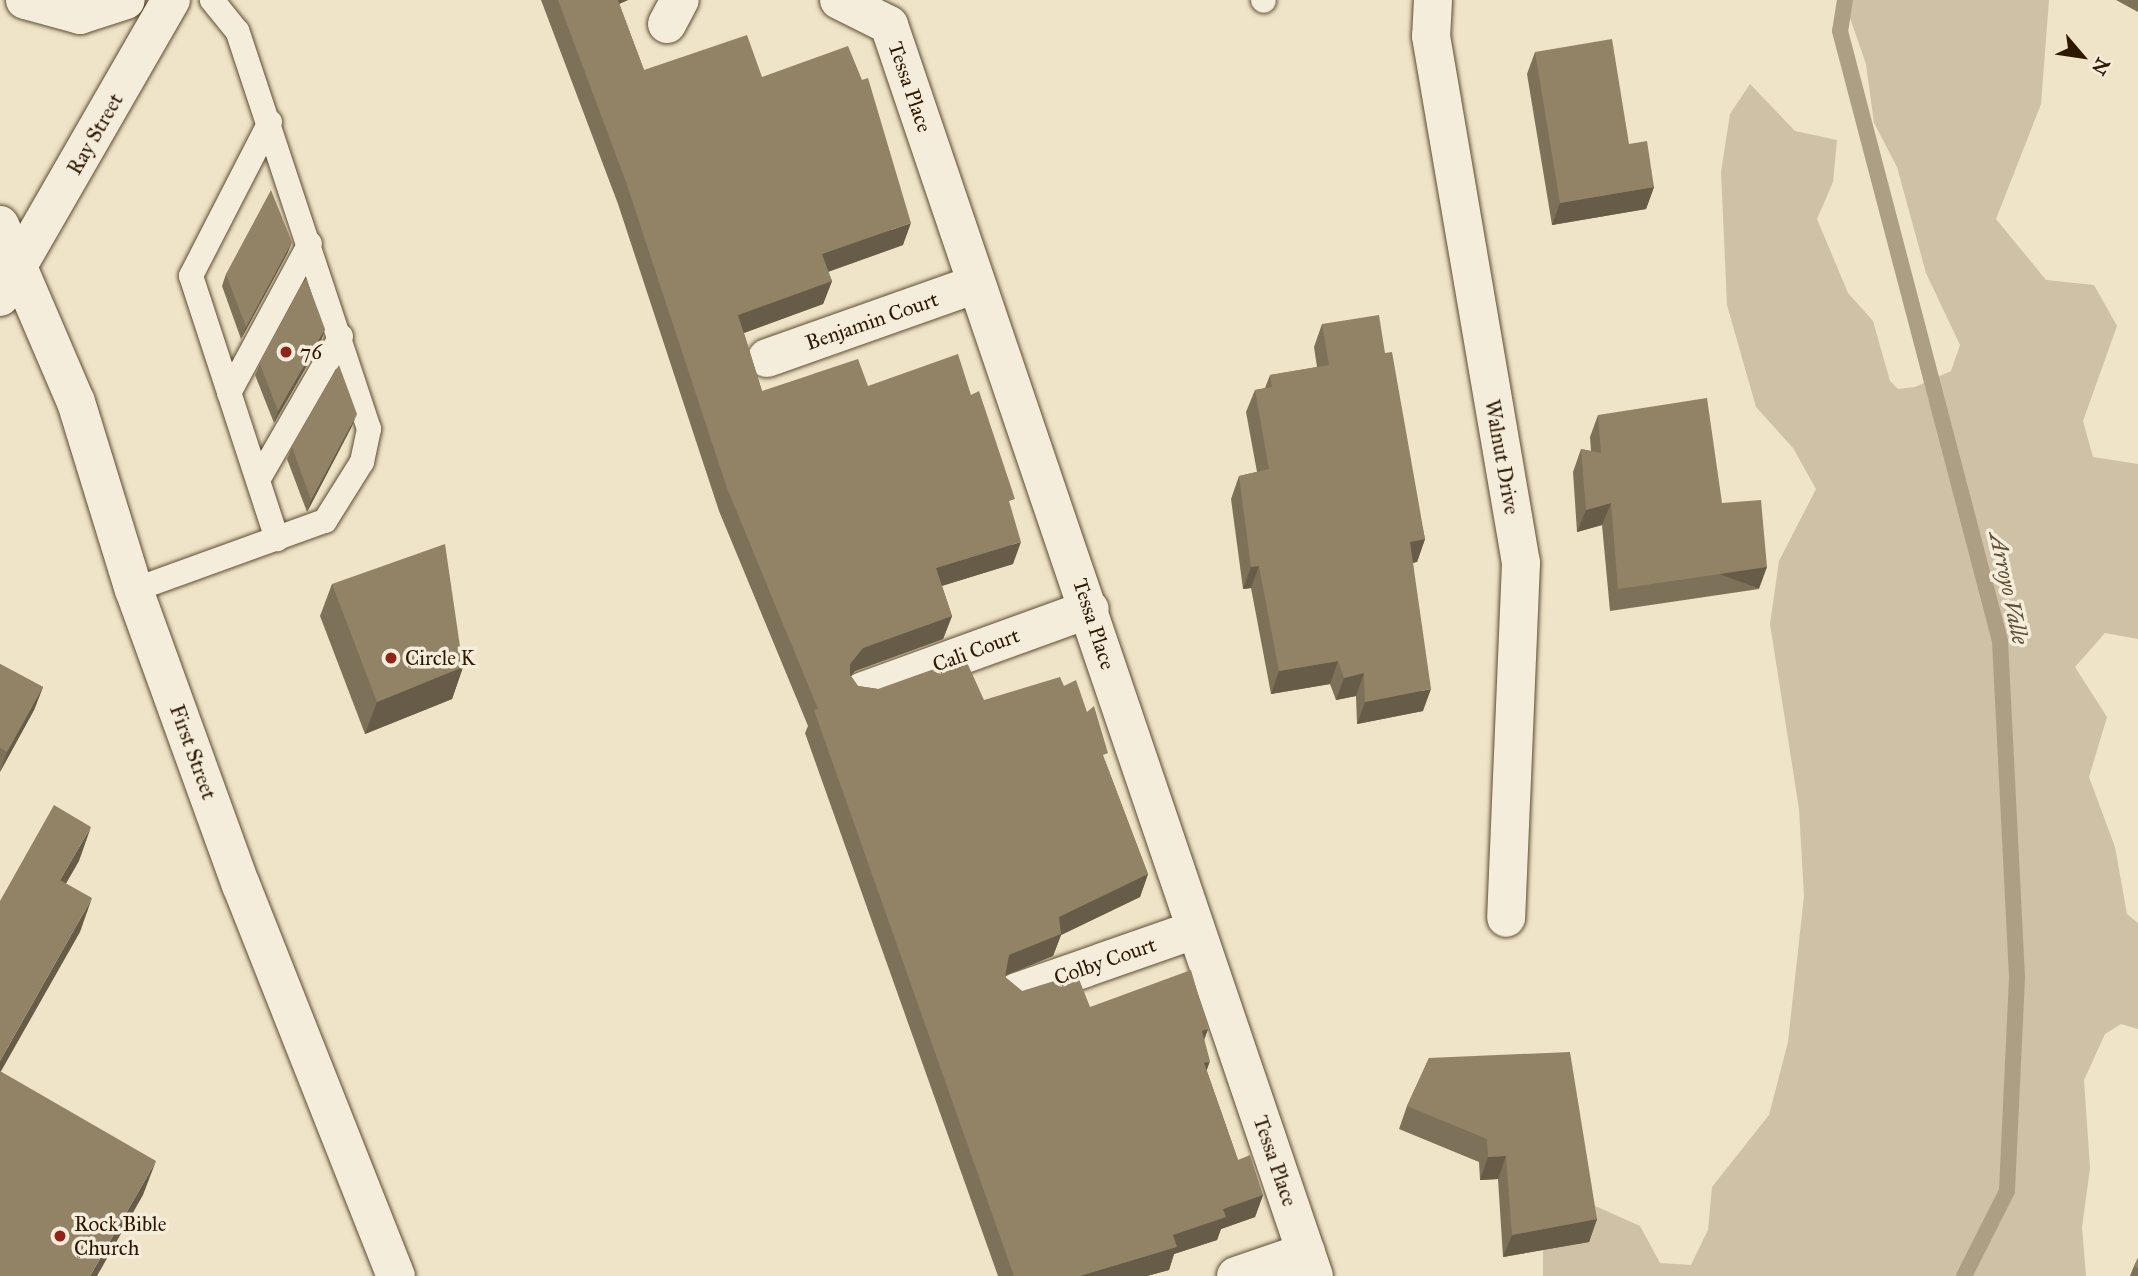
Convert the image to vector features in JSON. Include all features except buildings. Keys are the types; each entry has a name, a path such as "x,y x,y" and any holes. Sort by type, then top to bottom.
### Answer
{"street":[{"path":"25,0 80,15 126,0"},
{"name":"Ray Street","path":"9,282 171,0"},
{"name":"Tessa Place","path":"839,0 889,25 1090,609 1194,930 1310,1264"},
{"name":"Walnut Drive","path":"1433,0 1431,36 1521,564 1506,918"},
{"name":"First Street","path":"0,225 9,282 76,402 134,590 241,885 396,1276"},
{"name":"Benjamin Court","path":"767,358 976,284"},
{"name":"Cali Court","path":"863,691 1090,609"},
{"name":"Colby Court","path":"1017,992 1194,930"},
{"path":"1236,1276 1310,1264"}],"lane":[{"path":"134,590 325,520 362,462 369,429 341,336 237,31 212,0"},
{"path":"270,122 191,276 277,539"},
{"path":"229,393 310,243"},
{"path":"258,480 341,336"}],"shaded area":[{"path":"1853,0 2049,0 2041,104 1996,219 2046,280 2094,285 2117,326 2083,421 2093,457 2138,464 2138,639 2105,633 2075,667 2107,717 2089,777 2115,847 2127,914 2138,923 2138,1029 2121,1024 2105,1034 2084,1080 2090,1168 2082,1227 2086,1276 1543,1276 1543,1250 1593,1205 1640,1226 1660,1263 1691,1265 1708,1230 1712,1187 1769,1115 1788,1042 1804,896 1799,809 1770,624 1779,561 1816,489 1793,448 1756,407 1727,305 1721,172 1730,114 1750,84 1795,131 1837,140 1833,182 1817,219 1848,293 1873,321 1890,381 1898,389 1915,387 1951,371 1960,345 1926,273 1897,167 1874,123 1866,64 1850,18"}],"waterway":[{"name":"Arroyo Valle","path":"1845,0 1840,31 2000,641 2017,978 2007,1191 1964,1276"}],"place":[{"name":"76","path":"286,352"},
{"name":"Circle K","path":"391,658"},
{"name":"Rock Bible Church","path":"60,1236"}]}
